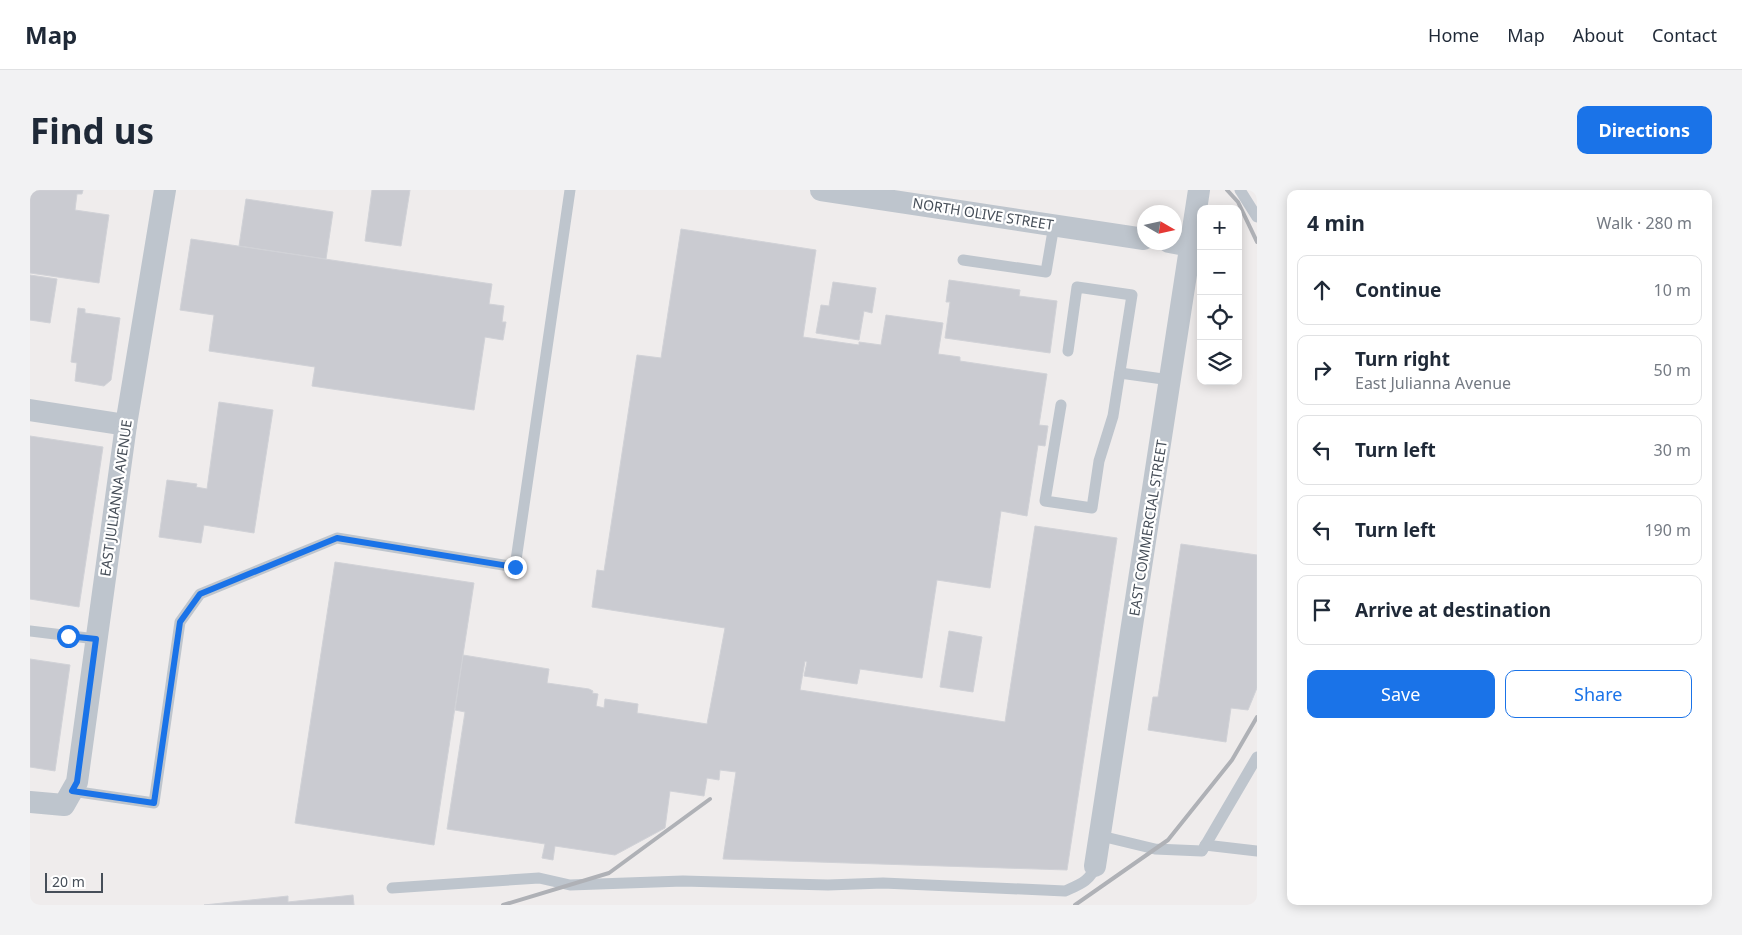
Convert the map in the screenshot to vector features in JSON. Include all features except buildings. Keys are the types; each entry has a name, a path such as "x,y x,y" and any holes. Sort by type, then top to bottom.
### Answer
{"street":[{"name":"EAST JULIANNA AVENUE","path":"68,798 77,782 126,425 165,190"},
{"name":"NORTH OLIVE STREET","path":"821,190 1137,238"},
{"name":"EAST COMMERCIAL STREET","path":"1182,238 1199,190"},
{"name":"EAST COMMERCIAL STREET","path":"1095,866 1170,380 1180,250"},
{"path":"30,410 126,425"},
{"path":"30,802 68,798"}],"lane":[{"path":"68,798 154,803 180,622 200,594 337,538 515,567 570,190"},
{"path":"1240,190 1257,217"},
{"path":"964,260 1046,272 1054,225"},
{"path":"1061,405 1045,501 1092,508 1099,461 1113,416 1132,295 1077,287 1068,351"},
{"path":"1120,372 1170,380"},
{"path":"30,631 96,639"},
{"path":"1101,836 1155,849 1202,851 1257,757"},
{"path":"1205,845 1257,851"},
{"path":"392,888 539,878 570,885 683,881 828,885 883,883 1065,892 1085,883 1094,872 1095,866"}],"railway":[{"path":"1227,190 1238,202 1257,242"},
{"path":"1075,905 1168,840 1232,760 1257,717"},
{"path":"503,905 609,873 710,799"}],"route":[{"path":"68,636 96,639 77,782 72,791 154,803 180,622 200,594 337,538 515,567"}]}
